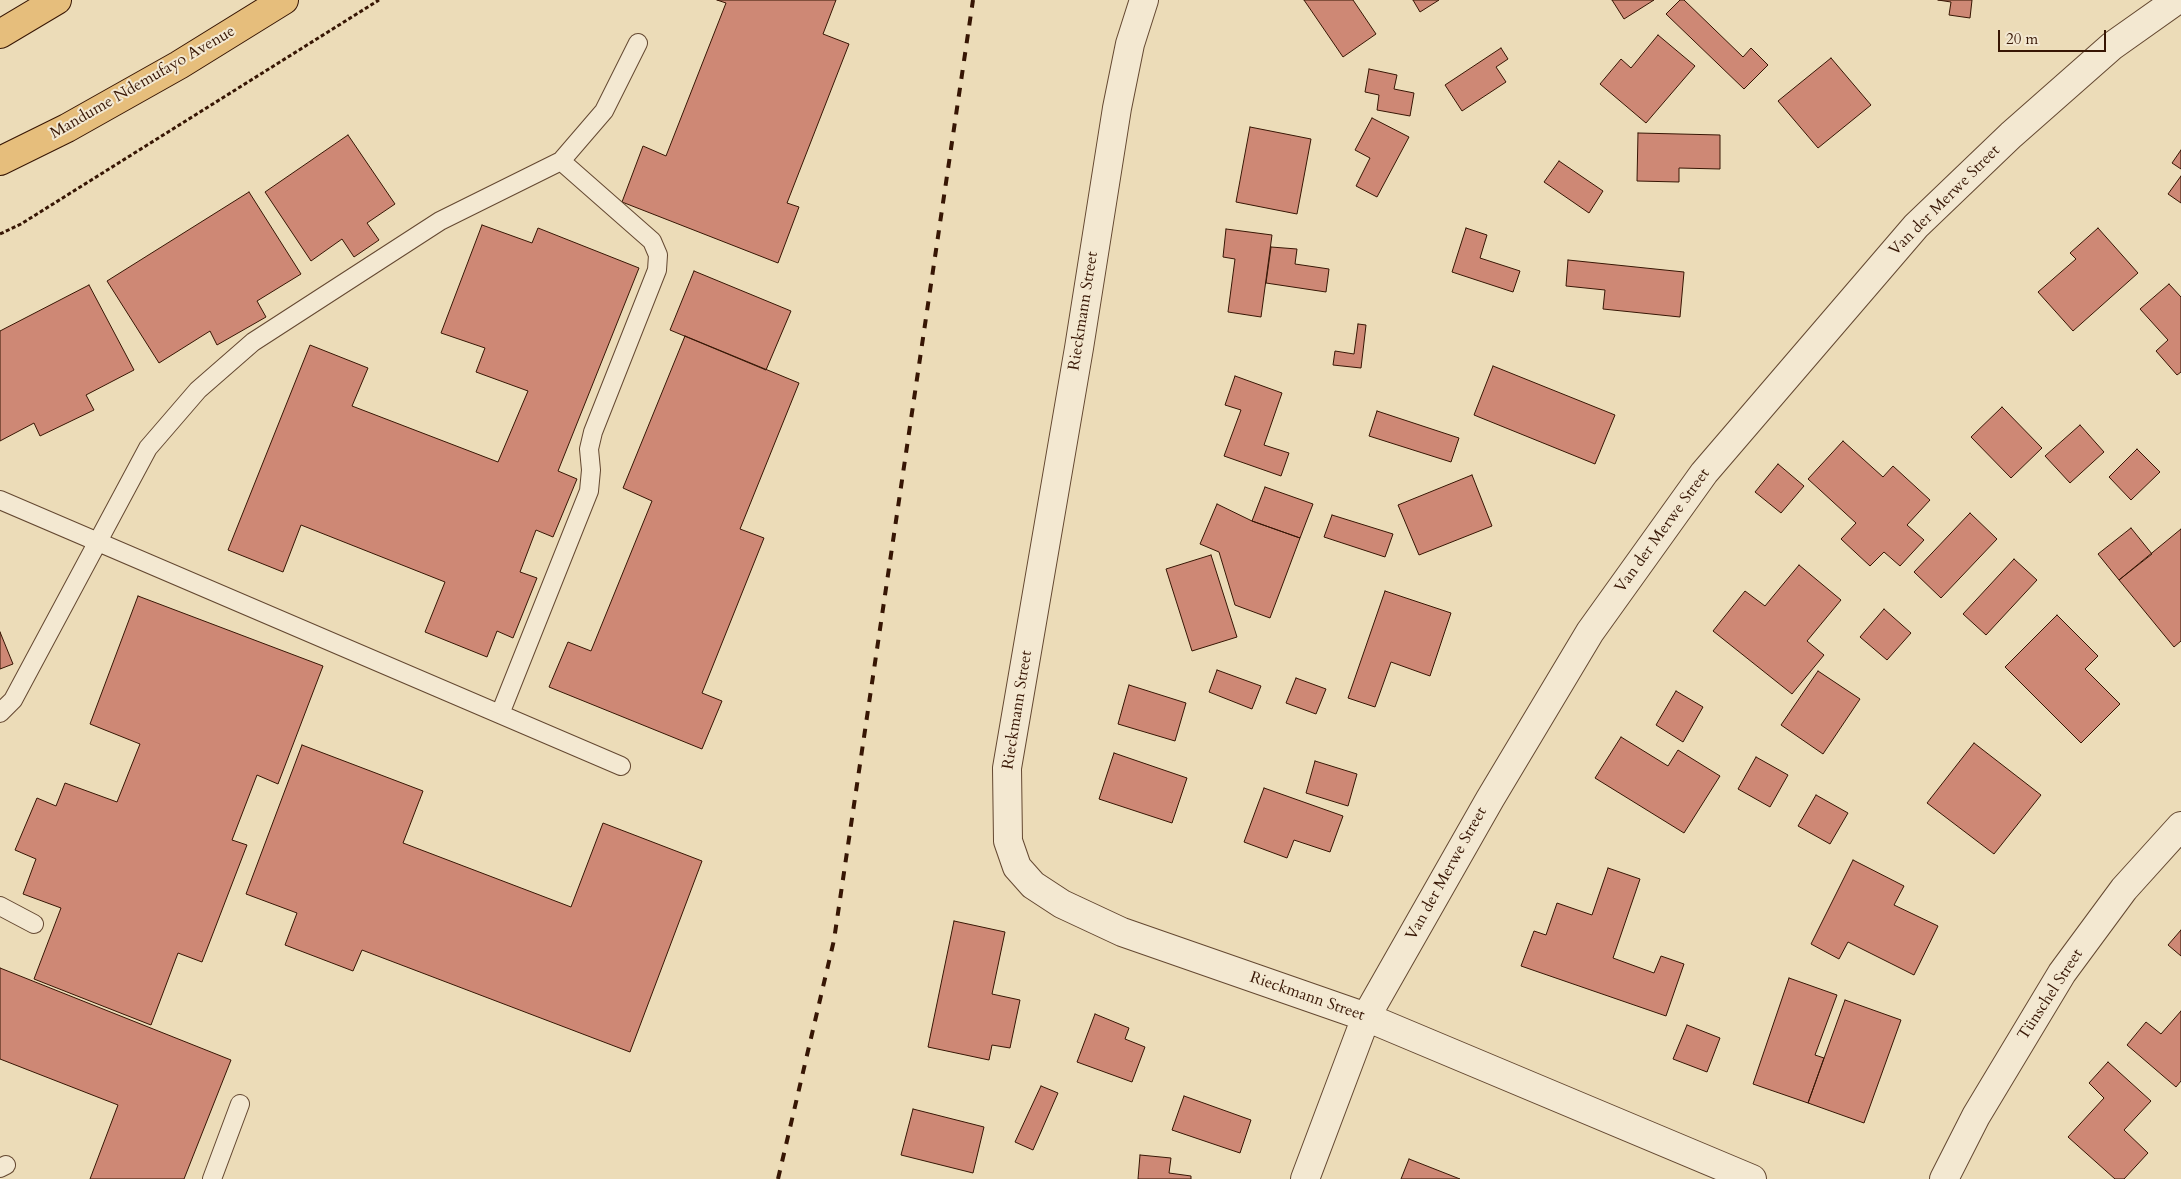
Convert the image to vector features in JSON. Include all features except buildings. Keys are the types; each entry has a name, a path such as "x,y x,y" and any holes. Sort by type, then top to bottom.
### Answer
{"main road":[{"path":"0,34 57,0"},
{"name":"Mandume Ndemufayo Avenue","path":"0,161 67,128 162,75 284,0"}],"street":[{"name":"Rieckmann Street","path":"1144,0 1130,44 1117,108 1007,768 1008,841 1017,867 1033,885 1062,904 1122,932 1366,1017 1752,1179"},
{"name":"Van der Merwe Street","path":"1305,1179 1366,1017 1490,799 1590,632 1704,473 1916,226 2011,135 2112,46 2177,0"},
{"name":"Tünschel Street","path":"1944,1179 1976,1116 2062,974 2124,889 2181,826"}],"lane":[{"path":"0,713 13,700 148,448 198,390 253,342 440,221 561,160 604,112 638,43"},
{"path":"500,714 589,491 591,470 589,449 593,432 657,270 658,256 652,241 561,160"},
{"path":"0,500 621,766"},
{"path":"0,906 34,924"},
{"path":"212,1179 240,1104"}],"path":[{"path":"0,234 21,224 379,0"}],"railway":[{"path":"778,1179 834,940 973,0"}]}
